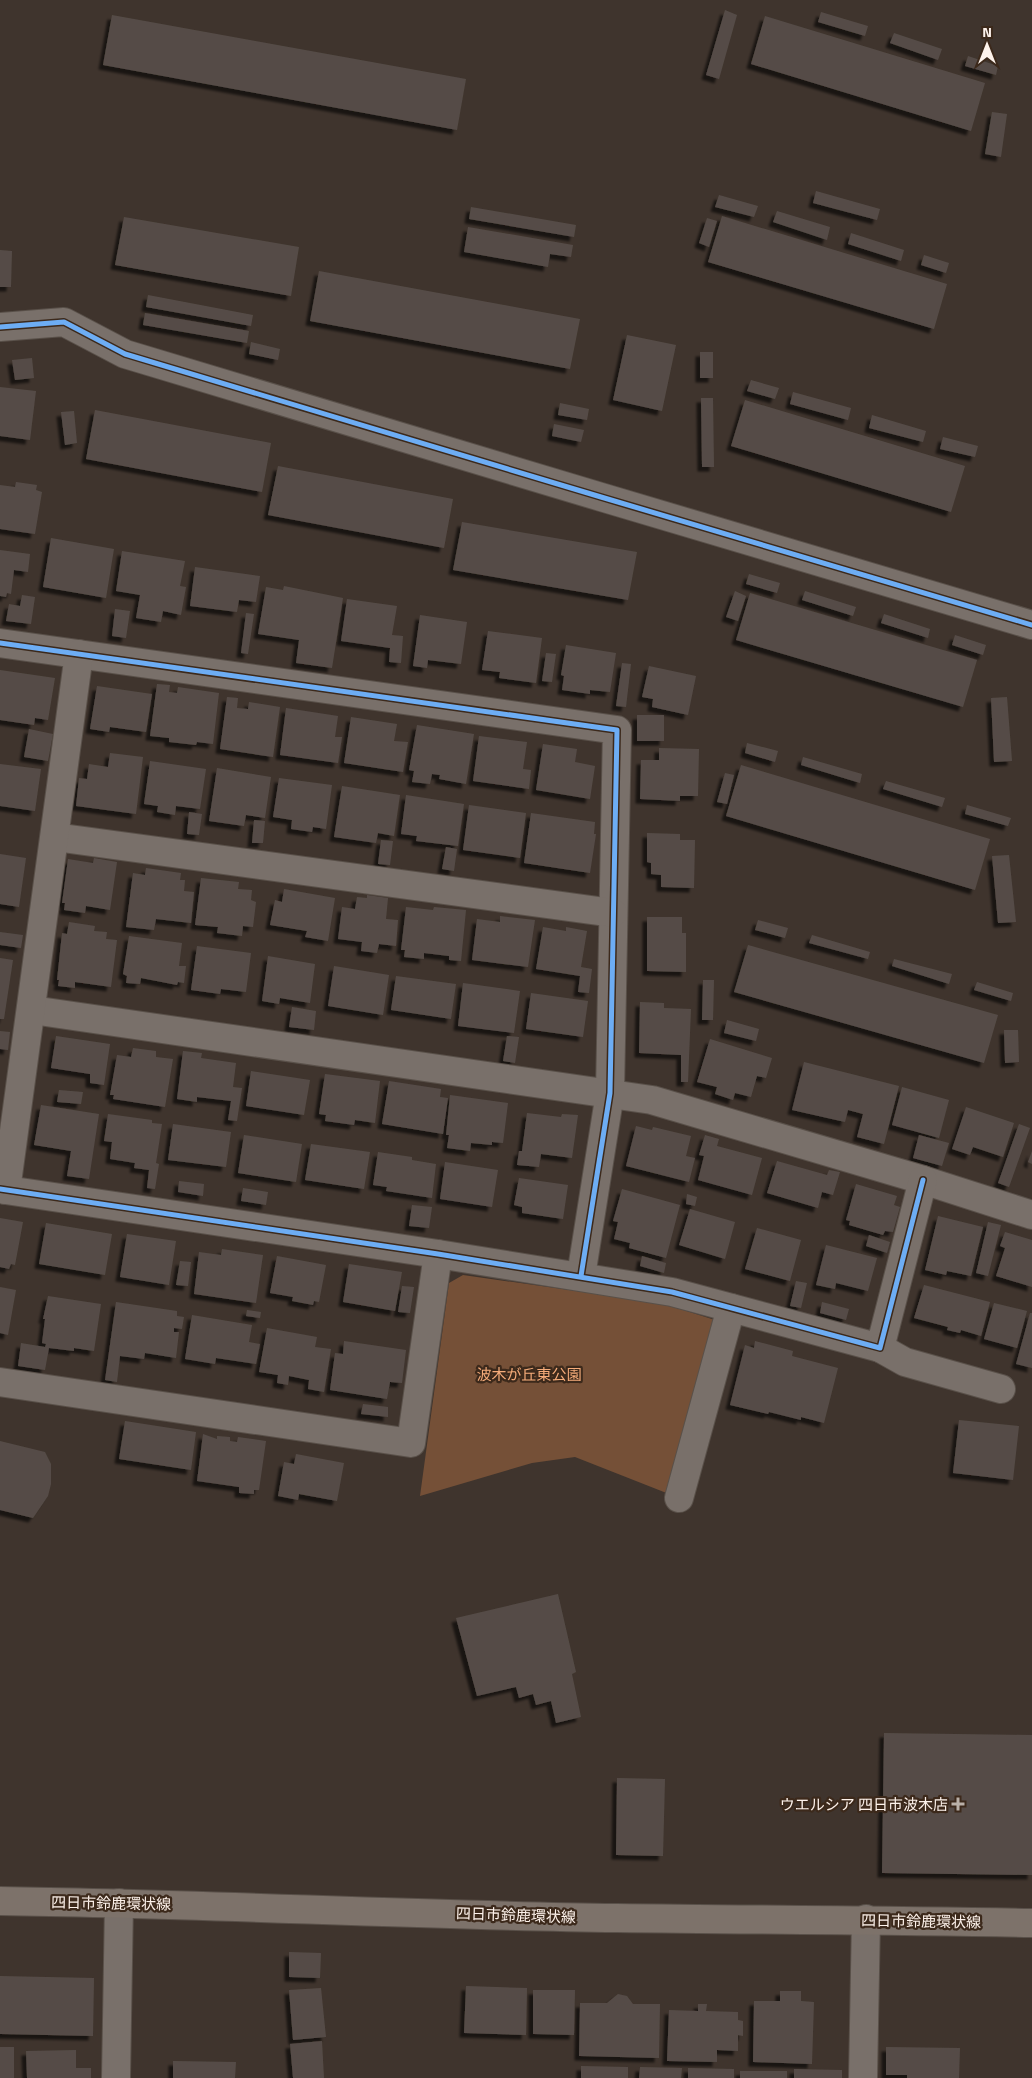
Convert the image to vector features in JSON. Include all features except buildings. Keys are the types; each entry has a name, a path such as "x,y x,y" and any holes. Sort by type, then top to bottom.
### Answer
{"main road":[{"name":"四日市鈴鹿環状線","path":"0,1901 616,1918 866,1919 1032,1923"}],"street":[{"path":"0,327 64,322 125,354 1032,625"},
{"path":"0,642 617,730 610,1093 582,1276"},
{"path":"79,654 32,1010 3,1189 582,1276 672,1292 880,1348 905,1362 1001,1389"},
{"path":"55,837 613,913"},
{"path":"32,1010 652,1100 923,1180 1032,1215"},
{"path":"880,1348 923,1180"},
{"path":"0,1382 411,1443 438,1254"},
{"path":"679,1498 732,1308"},
{"path":"116,2078 119,1903"},
{"path":"863,2078 866,1919"}],"green space":[{"name":"波木が丘東公園","path":"463,1275 661,1303 715,1320 669,1494 575,1457 532,1463 420,1496 449,1283"}],"cycle path":[{"path":"0,327 64,322 125,354 1032,625"},
{"path":"0,643 617,730 610,1093 581,1276"},
{"path":"0,1189 438,1254 672,1292 880,1348 923,1180"}],"place":[{"name":"ウエルシア 四日市波木店","path":"958,1804"}]}
